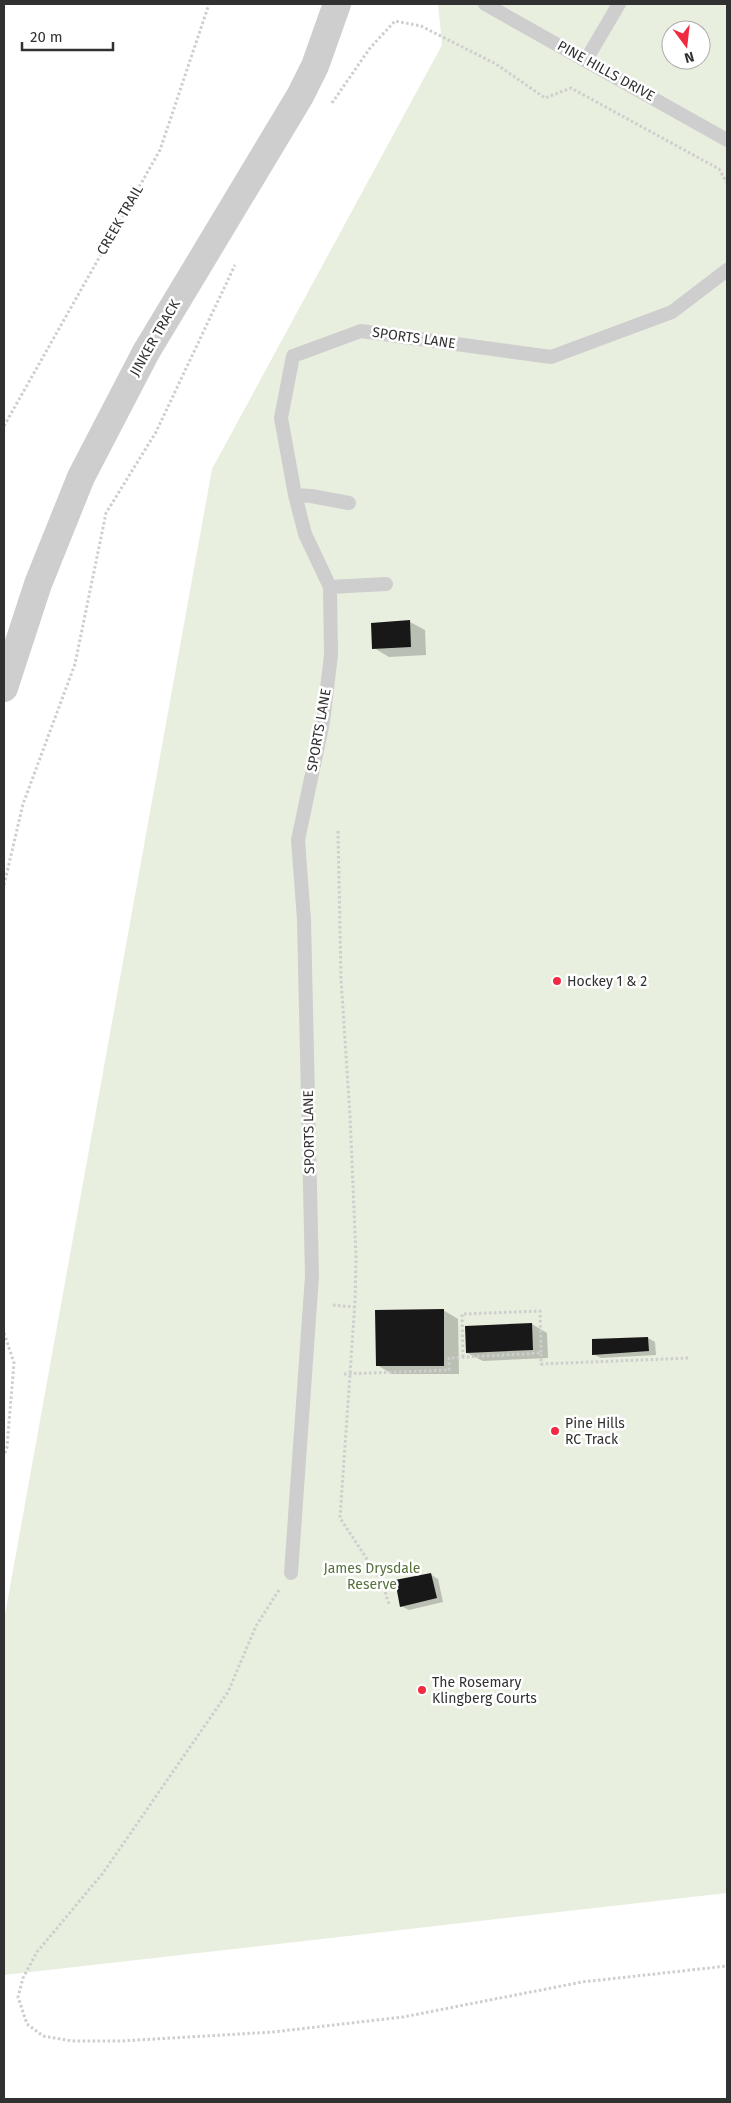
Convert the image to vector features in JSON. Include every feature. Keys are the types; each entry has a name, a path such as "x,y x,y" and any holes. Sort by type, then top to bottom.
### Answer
{"street":[{"name":"JINKER TRACK","path":"4,688 38,584 81,477 146,352 300,96 315,66 337,4"}],"lane":[{"name":"PINE HILLS DRIVE","path":"485,4 727,140"},
{"path":"586,60 618,4"},
{"name":"SPORTS LANE","path":"290,1573 312,1276 304,920 298,840 322,722 331,655 330,587 305,534 295,495 281,418 293,356 361,331 552,357 672,312 727,270"},
{"path":"295,495 349,503"},
{"path":"330,587 386,584"}],"path":[{"name":"CREEK TRAIL","path":"4,426 160,150 209,4"},
{"path":"330,105 370,48 395,22 421,26 496,64 545,98 571,88 718,169 727,183"},
{"path":"4,885 23,804 75,664 106,513 156,432 236,264"},
{"path":"338,831 341,979 350,1116 356,1256 355,1302 340,1518 382,1582 389,1604"},
{"path":"463,1357 462,1314 540,1311 541,1364 690,1358"},
{"path":"4,1333 14,1363 7,1447 4,1456"},
{"path":"344,1374 449,1370 449,1358 541,1353"},
{"path":"290,1573 256,1626 228,1692 103,1874 36,1952 23,1978 18,1997 27,2024 43,2036 72,2041 121,2041 273,2032 403,2016 582,1982 727,1966"}],"green space":[{"name":"James Drysdale Reserve","path":"438,4 727,4 727,1893 4,1975 4,1620 212,469 442,45"}],"building":[{"path":"410,620 411,647 372,649 371,623"},
{"path":"444,1309 444,1366 376,1366 375,1310"},
{"path":"532,1323 533,1350 466,1353 465,1326"},
{"path":"648,1337 649,1351 592,1355 592,1339"},
{"path":"431,1573 437,1598 400,1607 395,1580"}],"place":[{"name":"Hockey 1 & 2","path":"557,981"},
{"name":"Pine Hills RC Track","path":"555,1431"},
{"name":"The Rosemary Klingberg Courts","path":"422,1690"}]}
